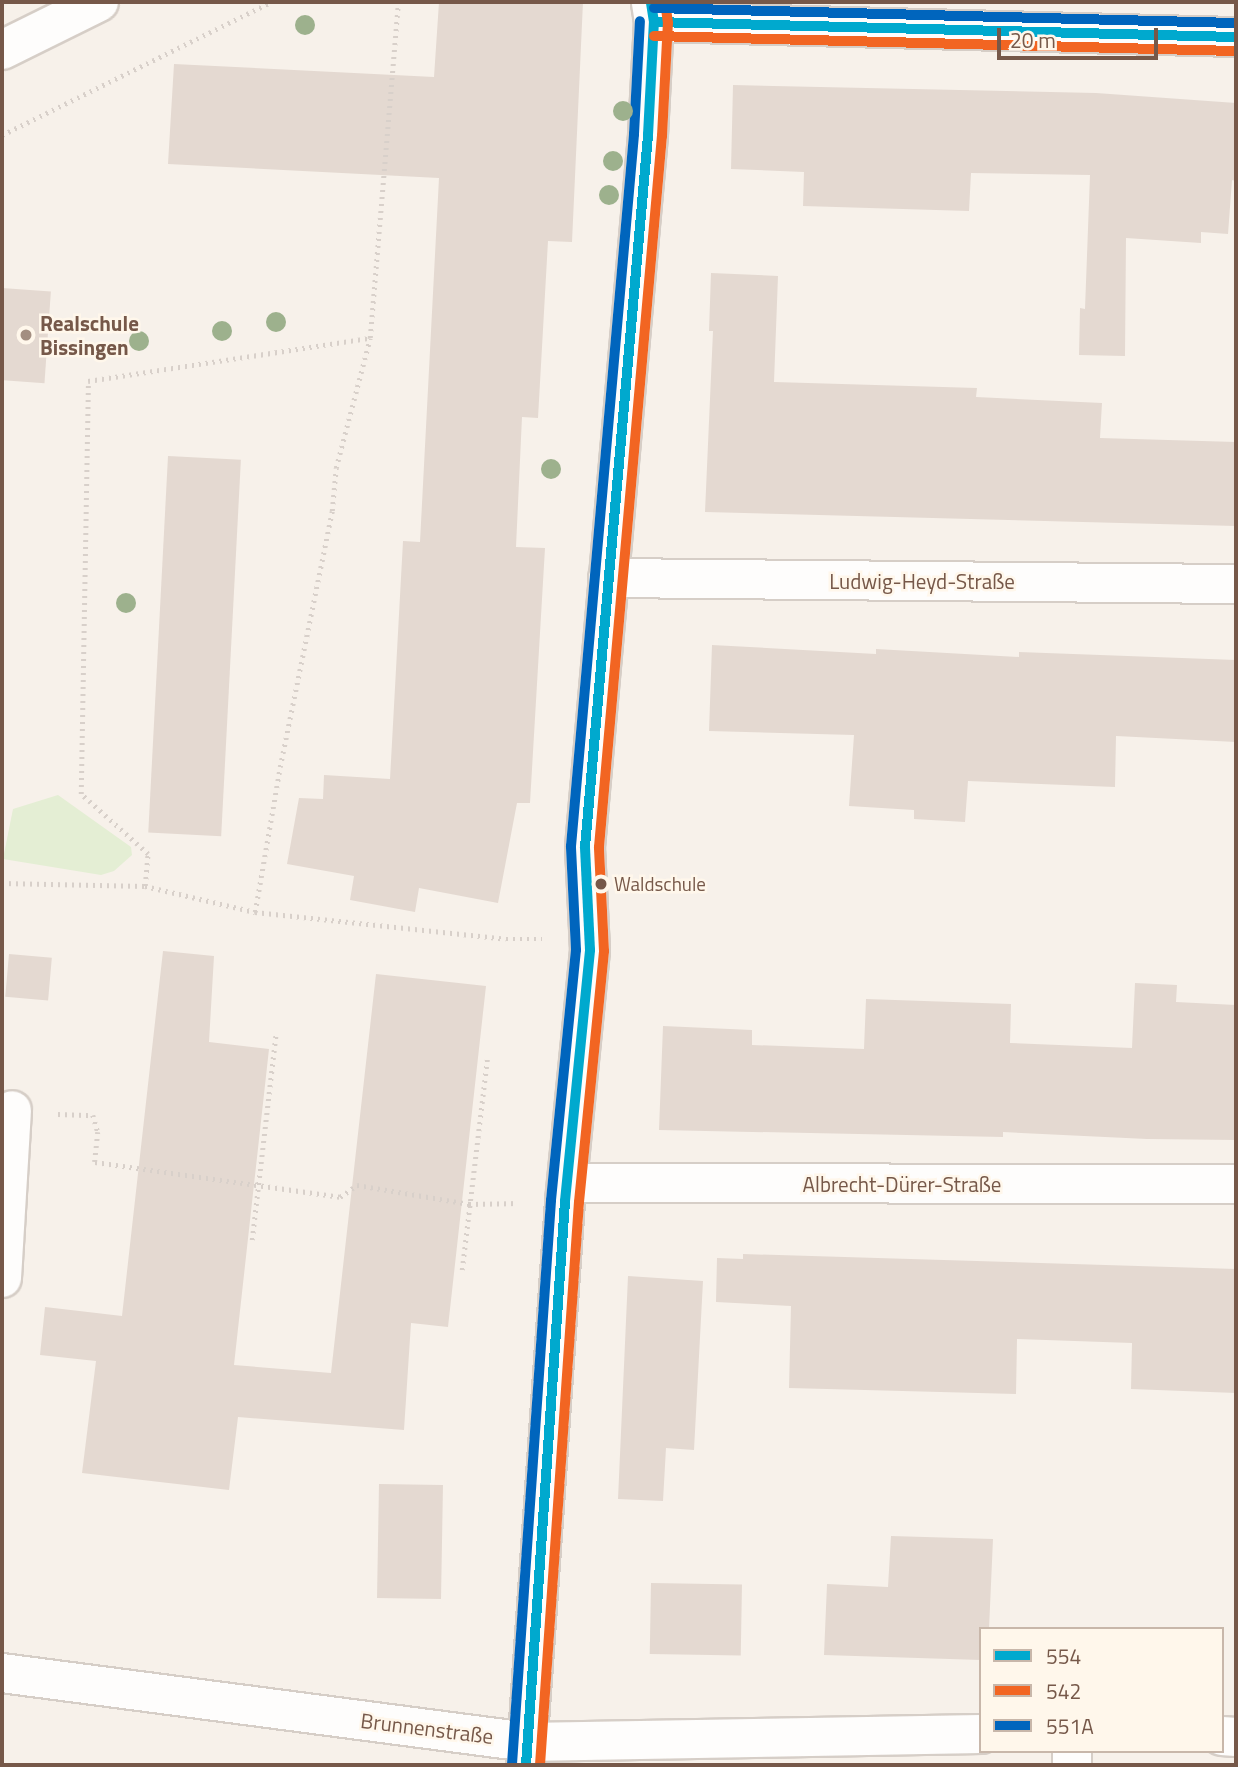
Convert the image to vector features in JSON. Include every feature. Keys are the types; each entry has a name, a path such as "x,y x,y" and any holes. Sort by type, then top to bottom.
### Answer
{"street":[{"path":"2,50 99,2"},
{"path":"527,1753 566,1192 590,939 586,847 648,135 652,12 1236,37"},
{"name":"Ludwig-Heyd-Straße","path":"608,578 1236,584"},
{"path":"2,1278 12,1110"},
{"name":"Albrecht-Dürer-Straße","path":"566,1192 1236,1184"},
{"name":"Brunnenstraße","path":"2,1673 527,1753 979,1734"}],"path":[{"path":"2,135 271,2"},
{"path":"255,912 280,767 332,511 336,468 370,338 398,2"},
{"path":"145,886 148,854 81,794 88,382 370,338"},
{"path":"2,883 145,886 255,912 506,939 590,939"},
{"path":"252,1240 276,1034"},
{"path":"462,1270 487,1059"},
{"path":"12,1110 93,1115 99,1132 95,1161 260,1183 341,1197 356,1185 469,1204 566,1192"}],"green space":[{"path":"58,795 131,847 132,855 114,871 101,875 3,859 13,809"}],"building":[{"path":"439,2 583,2 572,242 548,241 538,418 522,417 516,547 545,548 530,803 517,803 498,903 419,888 415,912 350,900 354,876 287,864 299,798 323,799 324,775 390,779 403,541 420,542 439,178 168,164 174,64 434,77"},
{"path":"733,85 1096,93 1236,103 1236,181 1232,180 1228,234 1201,232 1201,243 1126,238 1125,356 1079,355 1080,308 1085,309 1090,175 971,173 969,211 803,206 804,172 731,169"},
{"path":"711,273 778,276 774,382 977,388 976,397 1102,403 1100,438 1236,442 1236,526 705,512 713,331 709,331"},
{"name":"Realschule Bissingen","path":"2,288 51,291 44,383 2,380"},
{"path":"168,456 241,460 221,836 148,832"},
{"path":"712,645 876,654 876,649 1019,657 1019,652 1236,660 1236,742 1116,736 1115,787 968,781 965,822 914,819 914,810 849,806 854,735 709,731"},
{"path":"163,951 214,956 209,1042 269,1049 234,1365 331,1373 376,974 486,986 448,1327 411,1323 404,1430 238,1417 229,1490 82,1473 96,1361 40,1355 45,1307 122,1316"},
{"path":"9,954 52,958 48,1001 5,997"},
{"path":"1135,983 1177,985 1176,1002 1236,1005 1236,1140 1003,1132 1003,1137 659,1130 663,1026 752,1030 752,1045 864,1049 866,999 1011,1004 1010,1043 1132,1048"},
{"path":"743,1254 1236,1269 1236,1393 1131,1389 1132,1343 1017,1339 1016,1394 789,1388 791,1306 716,1302 717,1258 743,1259"},
{"path":"628,1276 703,1281 694,1450 666,1448 663,1501 618,1499"},
{"path":"379,1484 443,1485 441,1599 377,1598"},
{"path":"891,1536 993,1539 989,1627 979,1627 979,1660 824,1655 827,1584 888,1587"},
{"path":"651,1583 742,1585 741,1656 650,1654"}],"transit line":[{"name":"554","path":"526,1765 565,1201 590,950 585,847 648,135 654,22 651,2"},
{"name":"542","path":"540,1765 579,1202 604,951 599,847 662,136 668,23 665,2"},
{"name":"551A","path":"654,8 1236,23"},
{"name":"551A","path":"512,1764 551,1200 576,950 571,846 634,134 640,21"},
{"name":"554","path":"654,22 1236,37"},
{"name":"542","path":"654,36 1236,51"}],"place":[{"name":"Realschule Bissingen","path":"26,335"},
{"name":"Waldschule","path":"601,884"}]}
